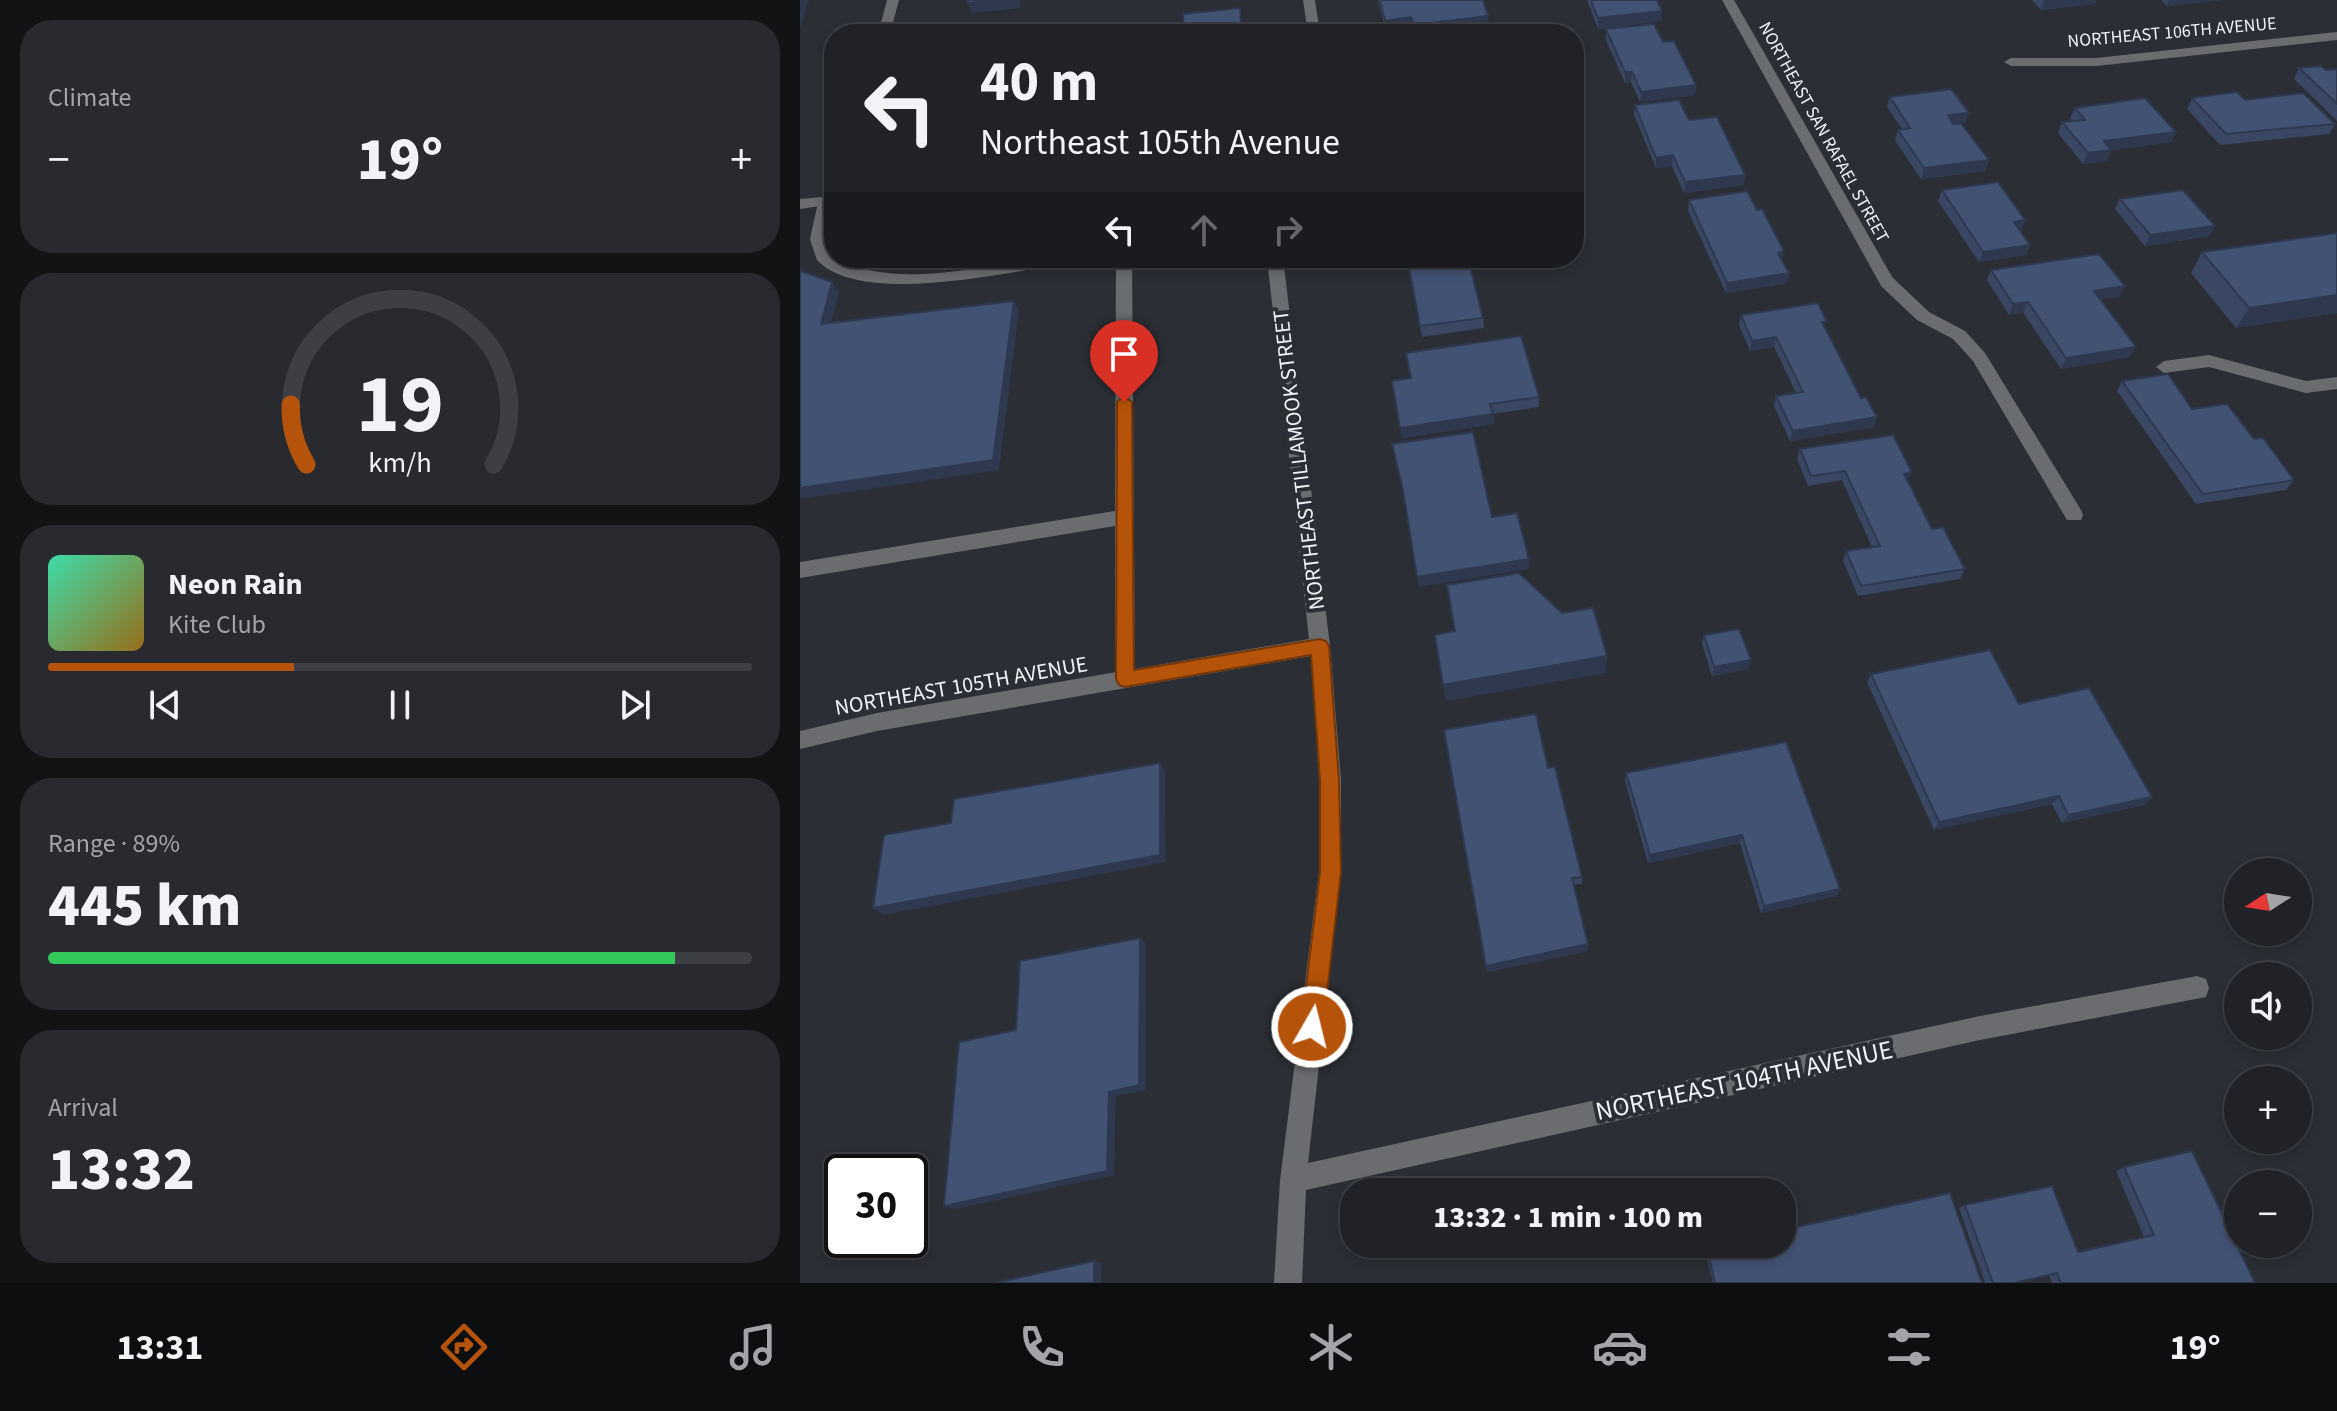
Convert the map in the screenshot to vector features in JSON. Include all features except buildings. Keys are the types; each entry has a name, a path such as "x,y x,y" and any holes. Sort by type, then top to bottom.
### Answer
{"street":[{"path":"887,24 893,0"},
{"path":"1309,0 1313,24"},
{"name":"NORTHEAST SAN RAFAEL STREET","path":"1728,0 1887,282 1923,316 1959,335 1979,357 2074,515"},
{"name":"NORTHEAST 106TH AVENUE","path":"2011,62 2096,62 2337,36"},
{"path":"800,204 824,202"},
{"path":"824,218 818,239 824,257"},
{"path":"842,268 852,273 884,278 928,277 994,268"},
{"path":"1124,268 1125,679"},
{"name":"NORTHEAST TILLAMOOK STREET","path":"1276,268 1320,646 1330,780 1330,872 1293,1180 1288,1283"},
{"path":"2164,367 2209,361 2306,387 2337,383"},
{"path":"800,570 1125,517"},
{"name":"NORTHEAST 105TH AVENUE","path":"800,740 877,722 1320,646"},
{"name":"NORTHEAST 104TH AVENUE","path":"1293,1180 1980,1028 2197,988"}],"route":[{"path":"1124,402 1125,679 1320,646 1330,780 1330,872 1312,1027"}]}
